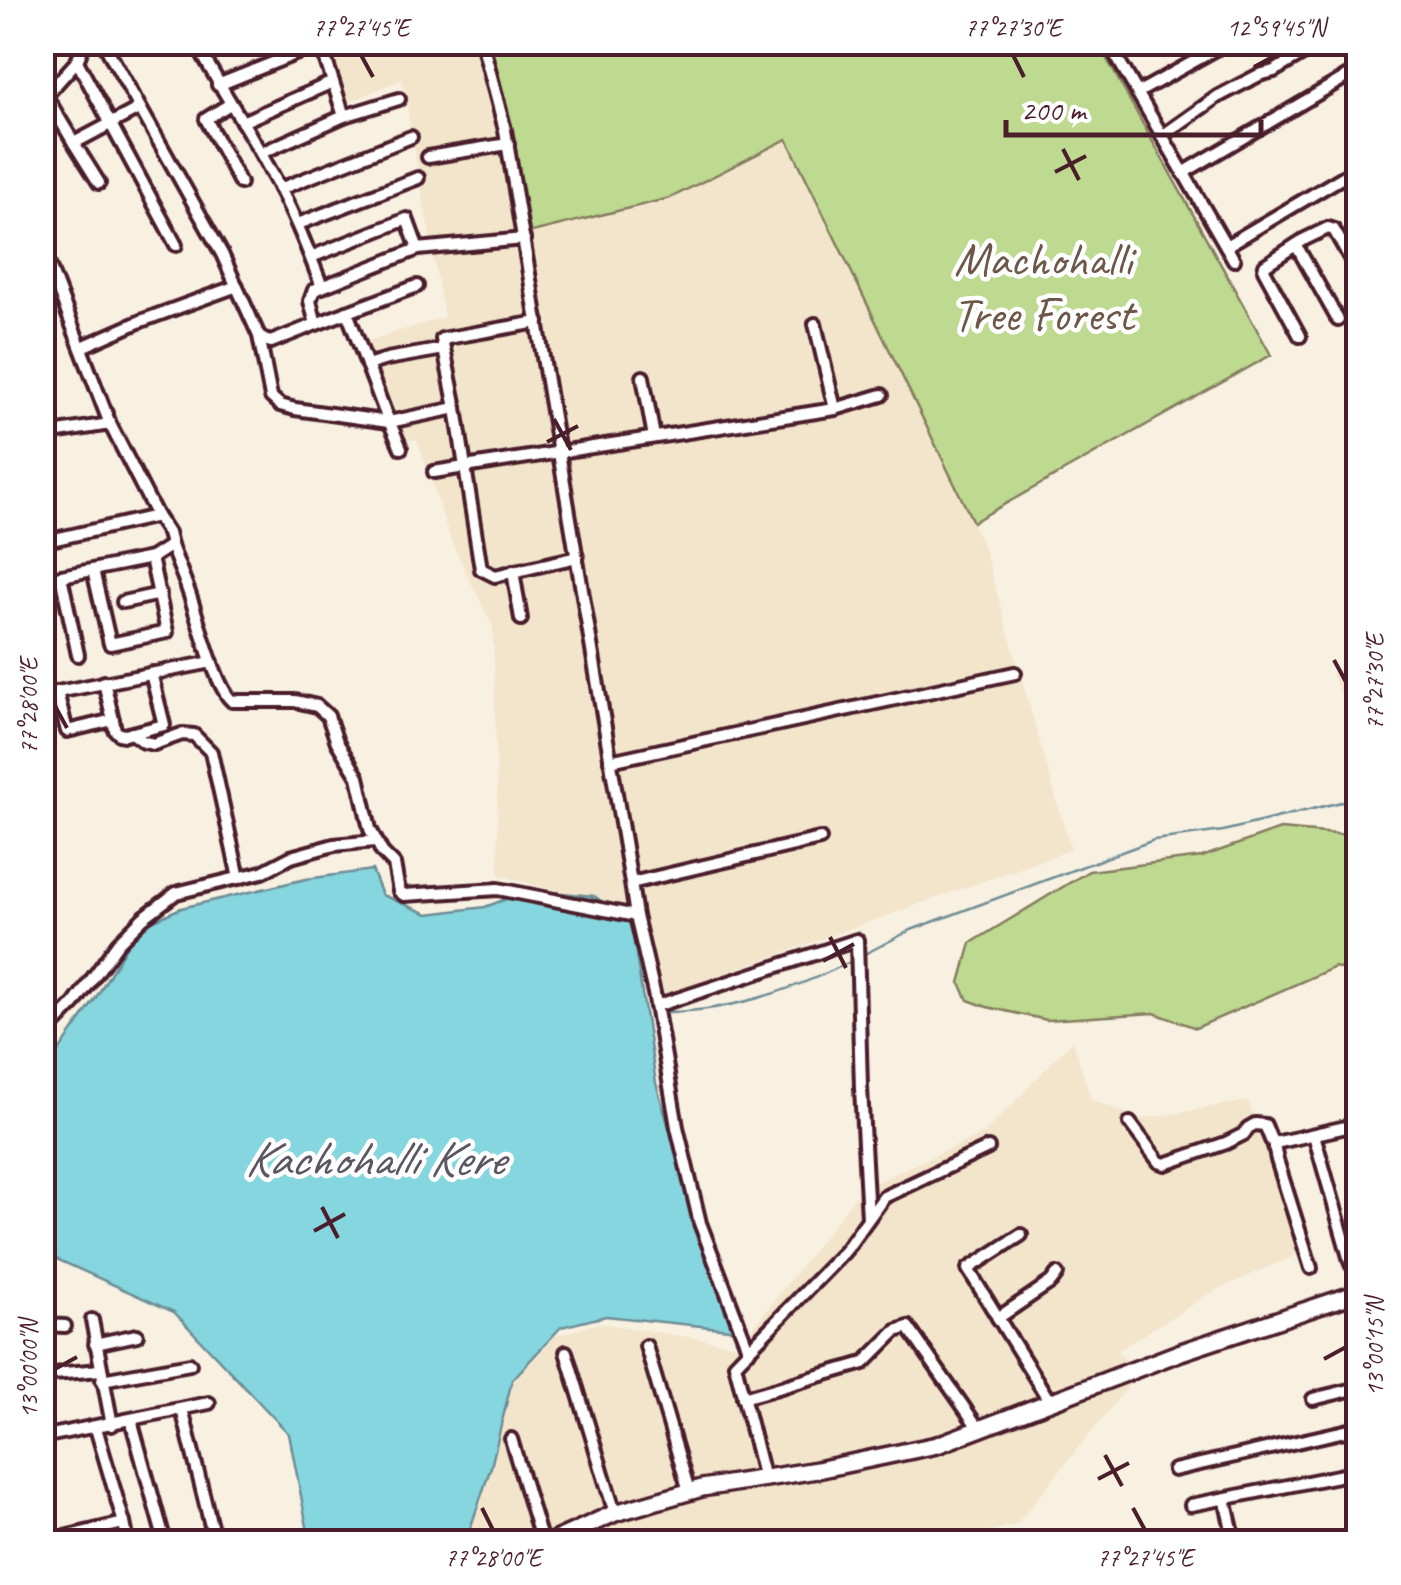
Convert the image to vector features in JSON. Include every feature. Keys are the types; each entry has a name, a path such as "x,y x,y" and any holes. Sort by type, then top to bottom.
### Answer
{"street":[{"path":"85,42 77,61 44,98 98,183"},
{"path":"104,42 222,254 259,336 271,398 280,405 309,411 389,422 456,408"},
{"path":"219,42 198,47 280,189 322,287"},
{"path":"482,42 508,144 636,916 678,1127 700,1223 749,1351"},
{"path":"1108,42 1234,260"},
{"path":"1137,93 1229,42"},
{"path":"1162,136 1217,97 1274,71 1322,42"},
{"path":"218,86 320,43 344,116"},
{"path":"77,61 176,245"},
{"path":"1183,173 1358,70"},
{"path":"242,122 332,82"},
{"path":"260,153 344,116 399,99"},
{"path":"230,104 206,119 240,183"},
{"path":"74,143 140,108"},
{"path":"280,189 411,136"},
{"path":"428,157 508,144"},
{"path":"1226,246 1358,168"},
{"path":"298,224 418,178"},
{"path":"311,257 407,220 418,248"},
{"path":"1300,336 1264,270 1265,264 1328,228 1334,230 1358,268"},
{"path":"316,324 310,302 314,290 418,248 524,239"},
{"path":"1296,245 1338,320"},
{"path":"42,247 110,424 168,533 226,696 232,701 295,701 317,706 328,716 337,742 358,777 375,841 394,864 399,891 404,895 498,889 636,916"},
{"path":"82,347 236,286"},
{"path":"259,336 271,342 417,286"},
{"path":"347,312 402,448"},
{"path":"538,322 442,339 481,569 495,576 577,557"},
{"path":"815,324 835,409"},
{"path":"367,365 444,348"},
{"path":"643,376 654,438"},
{"path":"434,472 835,409 882,395"},
{"path":"42,431 110,424"},
{"path":"42,542 157,516"},
{"path":"42,580 150,558 170,545"},
{"path":"93,570 110,644 168,632 150,558"},
{"path":"513,572 521,619"},
{"path":"61,576 78,655"},
{"path":"123,602 160,594"},
{"path":"42,694 212,662"},
{"path":"104,682 114,730 119,734 132,733 164,725 150,673"},
{"path":"610,761 1015,673"},
{"path":"57,692 68,735 112,720"},
{"path":"132,733 154,744 182,734 194,735 211,752 239,878"},
{"path":"631,883 820,840"},
{"path":"42,1037 74,1004 118,943 176,893 262,872 291,856 334,845 375,841"},
{"path":"657,1012 857,940 868,1218"},
{"path":"42,989 58,1020"},
{"path":"1130,1123 1165,1164 1226,1144 1255,1124 1265,1125 1311,1268"},
{"path":"1273,1142 1355,1125 1358,1137"},
{"path":"1314,1135 1351,1264"},
{"path":"764,1479 735,1364 845,1251 884,1196 988,1148"},
{"path":"1021,1235 968,1268 1050,1402"},
{"path":"998,1318 1057,1274"},
{"path":"551,1542 615,1513 689,1491 937,1445 1181,1352 1358,1293"},
{"path":"92,1320 112,1425"},
{"path":"42,1326 64,1326"},
{"path":"744,1398 864,1362 896,1331 908,1327 980,1429"},
{"path":"95,1344 136,1335"},
{"path":"646,1346 689,1491"},
{"path":"566,1352 615,1513"},
{"path":"42,1375 101,1375 190,1364"},
{"path":"1313,1399 1358,1388"},
{"path":"42,1438 208,1403"},
{"path":"182,1409 215,1542"},
{"path":"131,1420 165,1542"},
{"path":"96,1428 128,1542"},
{"path":"1174,1470 1358,1428"},
{"path":"511,1439 542,1542"},
{"path":"1191,1505 1358,1472"},
{"path":"1225,1499 1235,1542"},
{"path":"42,1542 124,1522"}],"shaded area":[{"path":"326,43 487,43 505,99 670,198 787,139 984,548 1071,850 662,996 642,915 499,875 493,627 451,541 417,439 408,441 365,342 444,317 402,79 347,103"},
{"path":"1358,658 1358,730 1331,674"},
{"path":"1073,1040 1091,1100 1142,1119 1248,1101 1305,1251 1216,1290 1117,1351 1139,1373 1016,1525 944,1542 460,1542 499,1390 544,1339 599,1323 739,1345 862,1188 985,1133"}],"green space":[{"name":"Machohalli Tree Forest","path":"487,43 1098,43 1271,355 973,522 787,139 670,198 528,233 505,99"},
{"path":"1280,829 1358,836 1358,974 1335,967 1196,1028 1154,1013 1047,1020 968,1000 960,983 971,943 1089,871 1202,857"}],"water":[{"name":"Kachohalli Kere","path":"372,870 382,895 428,914 485,907 530,890 594,896 631,922 656,1083 709,1265 748,1331 606,1316 561,1327 512,1380 491,1467 470,1529 379,1542 310,1542 289,1434 174,1312 43,1253 43,1063 50,1064 94,1001 137,928 181,908 306,879"}],"waterway":[{"path":"861,956 911,930 1154,840 1223,831 1341,802 1358,803"},
{"path":"661,1012 711,1009 760,998 854,960"}]}
